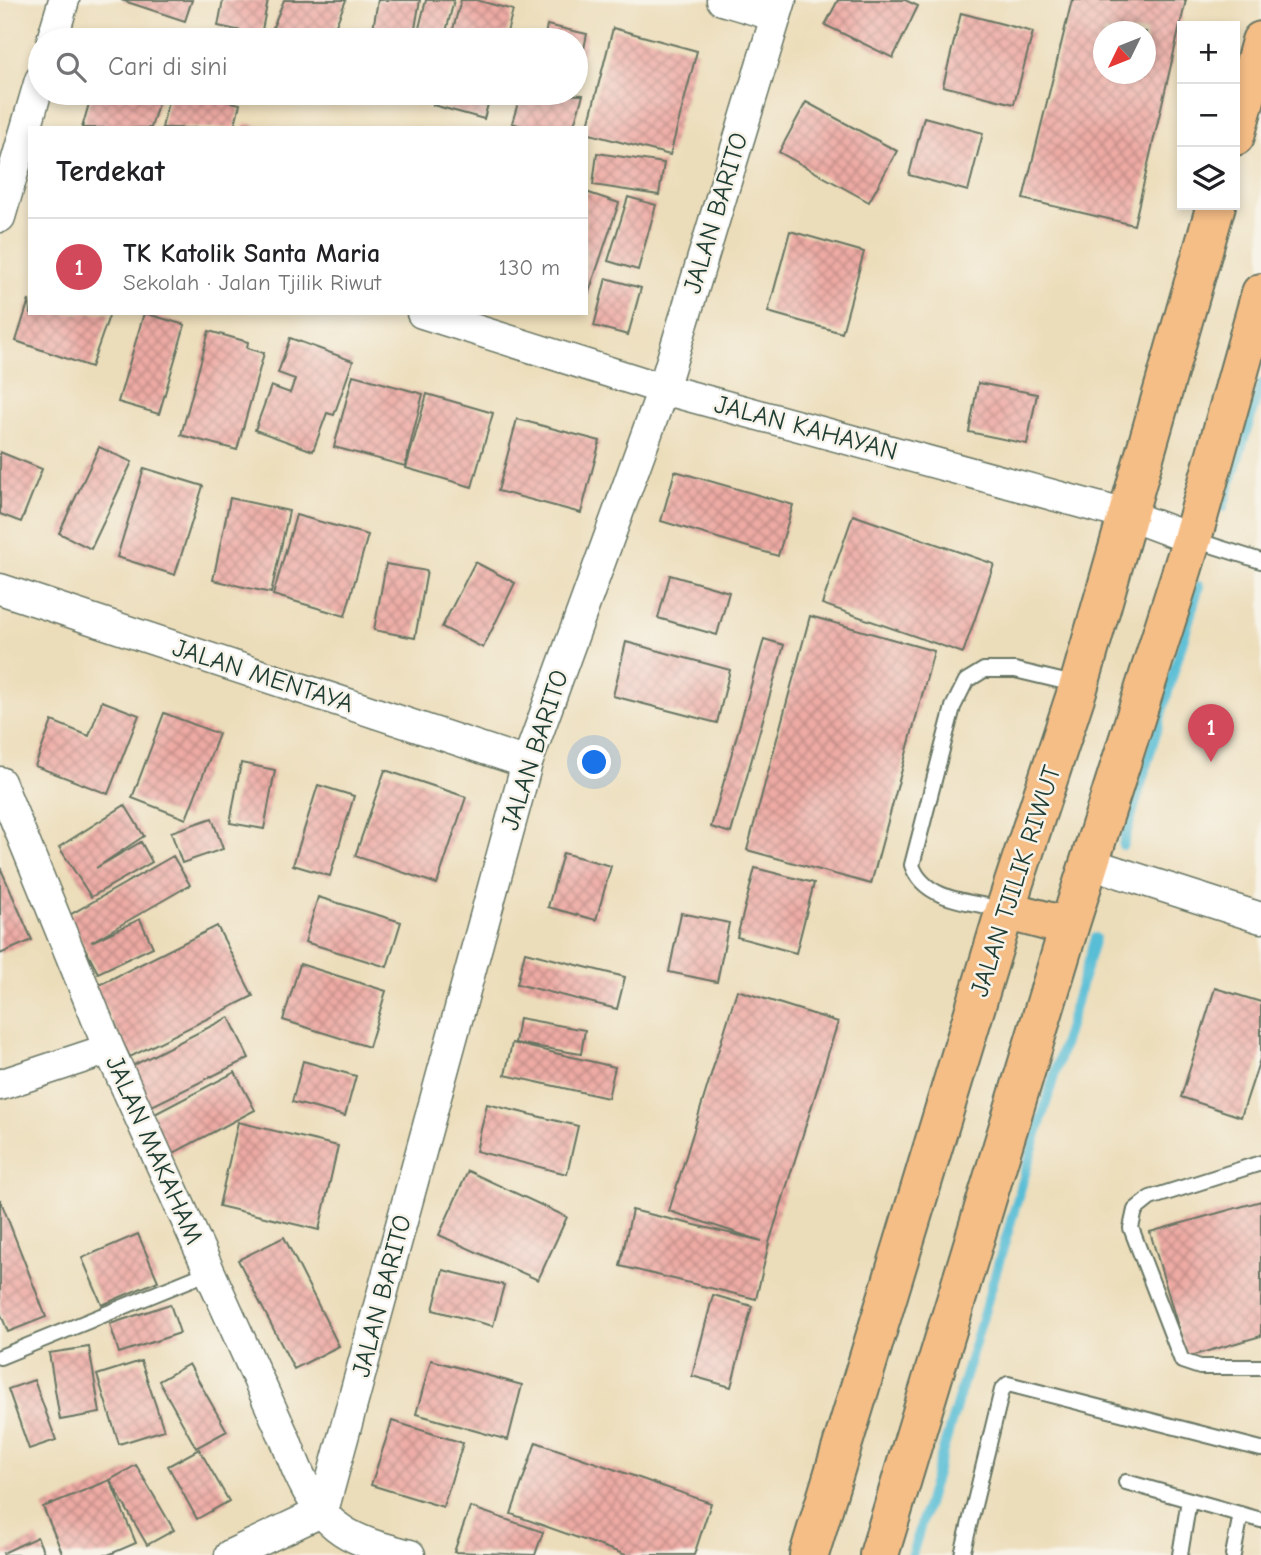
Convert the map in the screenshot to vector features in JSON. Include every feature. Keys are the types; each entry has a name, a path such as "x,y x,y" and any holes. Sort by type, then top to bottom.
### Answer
{"highway":[{"path":"1240,118 1261,41"},
{"name":"JALAN TJILIK RIWUT","path":"809,1555 1005,910 1079,685 1130,516 1215,210"},
{"path":"879,1555 1069,926 1192,539 1260,299"},
{"path":"1005,910 1069,926"}],"street":[{"path":"56,28 64,0"},
{"path":"722,0 778,8"},
{"name":"JALAN BARITO","path":"323,1511 527,764 663,389 778,8"},
{"path":"28,126 34,105"},
{"path":"0,217 13,184 28,126"},
{"name":"JALAN KAHAYAN","path":"428,315 663,389 1130,516 1192,539"},
{"name":"JALAN MENTAYA","path":"0,589 527,764"},
{"name":"JALAN MAKAHAM","path":"0,782 109,1049 300,1479 323,1511 342,1531 370,1544 410,1555"},
{"path":"1089,863 1261,918"},
{"path":"0,1084 109,1049"},
{"path":"230,1555 323,1511"}],"lane":[{"path":"1192,539 1261,561"},
{"path":"1005,910 941,895 924,886 916,877 912,865 953,708 966,681 985,670 1015,670 1079,685"},
{"path":"1261,1163 1150,1198 1135,1210 1131,1228 1182,1361 1200,1367 1261,1367"},
{"path":"0,1357 209,1272"},
{"path":"962,1555 1002,1390 1008,1384 1261,1448"},
{"path":"1126,1482 1261,1520"},
{"path":"1180,1555 1189,1500"},
{"path":"1233,1555 1241,1514"}],"building":[{"path":"121,0 192,0 185,21"},
{"path":"223,0 268,0 262,28 218,26"},
{"path":"284,0 346,0 335,28 273,28"},
{"path":"378,0 420,0 415,28 373,28"},
{"path":"426,0 454,0 447,28 419,28"},
{"path":"461,0 476,0 513,10 508,28 453,28"},
{"path":"838,0 905,0 918,6 893,58 825,25"},
{"path":"1072,0 1186,0 1181,21 1177,21 1177,39 1134,225 1023,199"},
{"path":"961,13 1033,32 1014,104 943,86"},
{"path":"613,28 697,51 670,155 588,134"},
{"path":"806,102 897,151 869,202 779,152"},
{"path":"89,105 158,105 152,126 83,126"},
{"path":"167,105 240,105 234,126 162,126"},
{"path":"433,105 488,105 484,119"},
{"path":"517,105 580,105 574,126 522,126 512,123"},
{"path":"924,117 983,133 968,191 909,175"},
{"path":"597,153 664,163 659,195 593,185"},
{"path":"588,193 619,203 588,295"},
{"path":"628,197 656,205 638,270 608,261"},
{"path":"790,231 864,252 842,333 768,312"},
{"path":"606,278 641,288 628,335 594,326"},
{"path":"28,303 28,315 109,315 91,367 16,341"},
{"path":"143,315 185,325 159,414 118,402"},
{"path":"209,331 248,342 247,348 264,353 237,450 181,435"},
{"path":"290,338 353,361 334,415 327,413 313,451 255,430 271,386 290,393 295,379 278,373"},
{"path":"353,375 423,394 405,466 334,447"},
{"path":"978,383 1037,394 1027,444 969,432"},
{"path":"427,394 493,413 472,487 406,468"},
{"path":"517,419 600,441 581,513 498,491"},
{"path":"99,447 132,462 91,549 59,533"},
{"path":"0,452 42,469 21,522 0,514"},
{"path":"144,468 203,486 175,575 117,557"},
{"path":"675,471 793,505 778,556 661,521"},
{"path":"230,498 289,511 271,593 213,580"},
{"path":"296,515 368,535 345,616 273,595"},
{"path":"853,515 994,564 963,653 822,604"},
{"path":"475,562 515,583 483,648 442,627"},
{"path":"386,564 427,571 415,638 374,630"},
{"path":"670,575 729,592 717,635 658,618"},
{"path":"810,616 934,651 871,884 747,850"},
{"path":"764,639 784,645 731,833 711,827"},
{"path":"626,642 730,670 717,723 613,696"},
{"path":"102,701 139,715 108,794 35,766 52,721 89,736"},
{"path":"164,713 219,734 186,819 132,798"},
{"path":"241,763 275,770 264,829 230,823"},
{"path":"385,770 466,797 437,884 355,856"},
{"path":"318,785 354,796 330,876 293,865"},
{"path":"125,805 144,836 96,868 141,842 152,862 91,897 59,847"},
{"path":"212,818 223,849 182,863 171,832"},
{"path":"563,853 611,866 596,920 548,907"},
{"path":"173,856 190,885 91,942 140,919 153,947 98,973 68,916"},
{"path":"0,867 32,940 0,954"},
{"path":"755,868 814,883 796,953 737,937"},
{"path":"318,897 401,922 387,967 305,942"},
{"path":"681,913 729,923 717,982 669,972"},
{"path":"217,926 253,996 130,1057 95,987"},
{"path":"525,952 625,977 617,1009 517,984"},
{"path":"300,964 386,991 369,1047 283,1020"},
{"path":"1215,988 1261,1002 1261,1056 1241,1117 1181,1097"},
{"path":"737,990 838,1022 769,1243 756,1299 620,1266 632,1210 762,1241 669,1211"},
{"path":"229,1017 249,1058 146,1109 126,1069"},
{"path":"519,1018 585,1030 581,1054 515,1043"},
{"path":"512,1043 615,1067 608,1098 505,1075"},
{"path":"303,1061 356,1076 345,1116 292,1102"},
{"path":"235,1072 255,1110 170,1155 149,1117"},
{"path":"487,1104 578,1126 567,1174 476,1151"},
{"path":"238,1122 338,1146 319,1230 219,1206"},
{"path":"468,1171 567,1217 538,1280 439,1235"},
{"path":"0,1199 46,1317 8,1332 0,1312"},
{"path":"1261,1201 1261,1336 1187,1357 1150,1232"},
{"path":"138,1234 158,1281 102,1305 82,1258"},
{"path":"284,1237 339,1346 294,1369 238,1260"},
{"path":"443,1270 504,1285 493,1326 433,1310"},
{"path":"713,1295 752,1306 731,1387 692,1376"},
{"path":"170,1304 180,1333 119,1353 110,1324"},
{"path":"89,1347 100,1413 60,1420 49,1353"},
{"path":"431,1360 522,1385 508,1440 416,1414"},
{"path":"141,1361 164,1430 119,1444 97,1375"},
{"path":"189,1364 227,1431 196,1448 159,1381"},
{"path":"34,1380 56,1440 29,1449 8,1389"},
{"path":"392,1421 463,1443 443,1507 371,1485"},
{"path":"536,1442 711,1503 694,1555 626,1555 511,1514"},
{"path":"199,1449 229,1501 197,1519 168,1466"},
{"path":"136,1465 174,1530 147,1545 110,1480"},
{"path":"110,1480 136,1543 108,1555 63,1555 43,1507"},
{"path":"470,1507 543,1532 535,1555 454,1552"},
{"path":"37,1537 45,1555 4,1555 3,1553"}],"waterway":[{"path":"1223,507 1261,384"},
{"path":"1123,845 1199,586"},
{"path":"912,1555 1095,938"}],"place":[{"name":"TK Katolik Santa Maria","path":"1211,762"}]}
